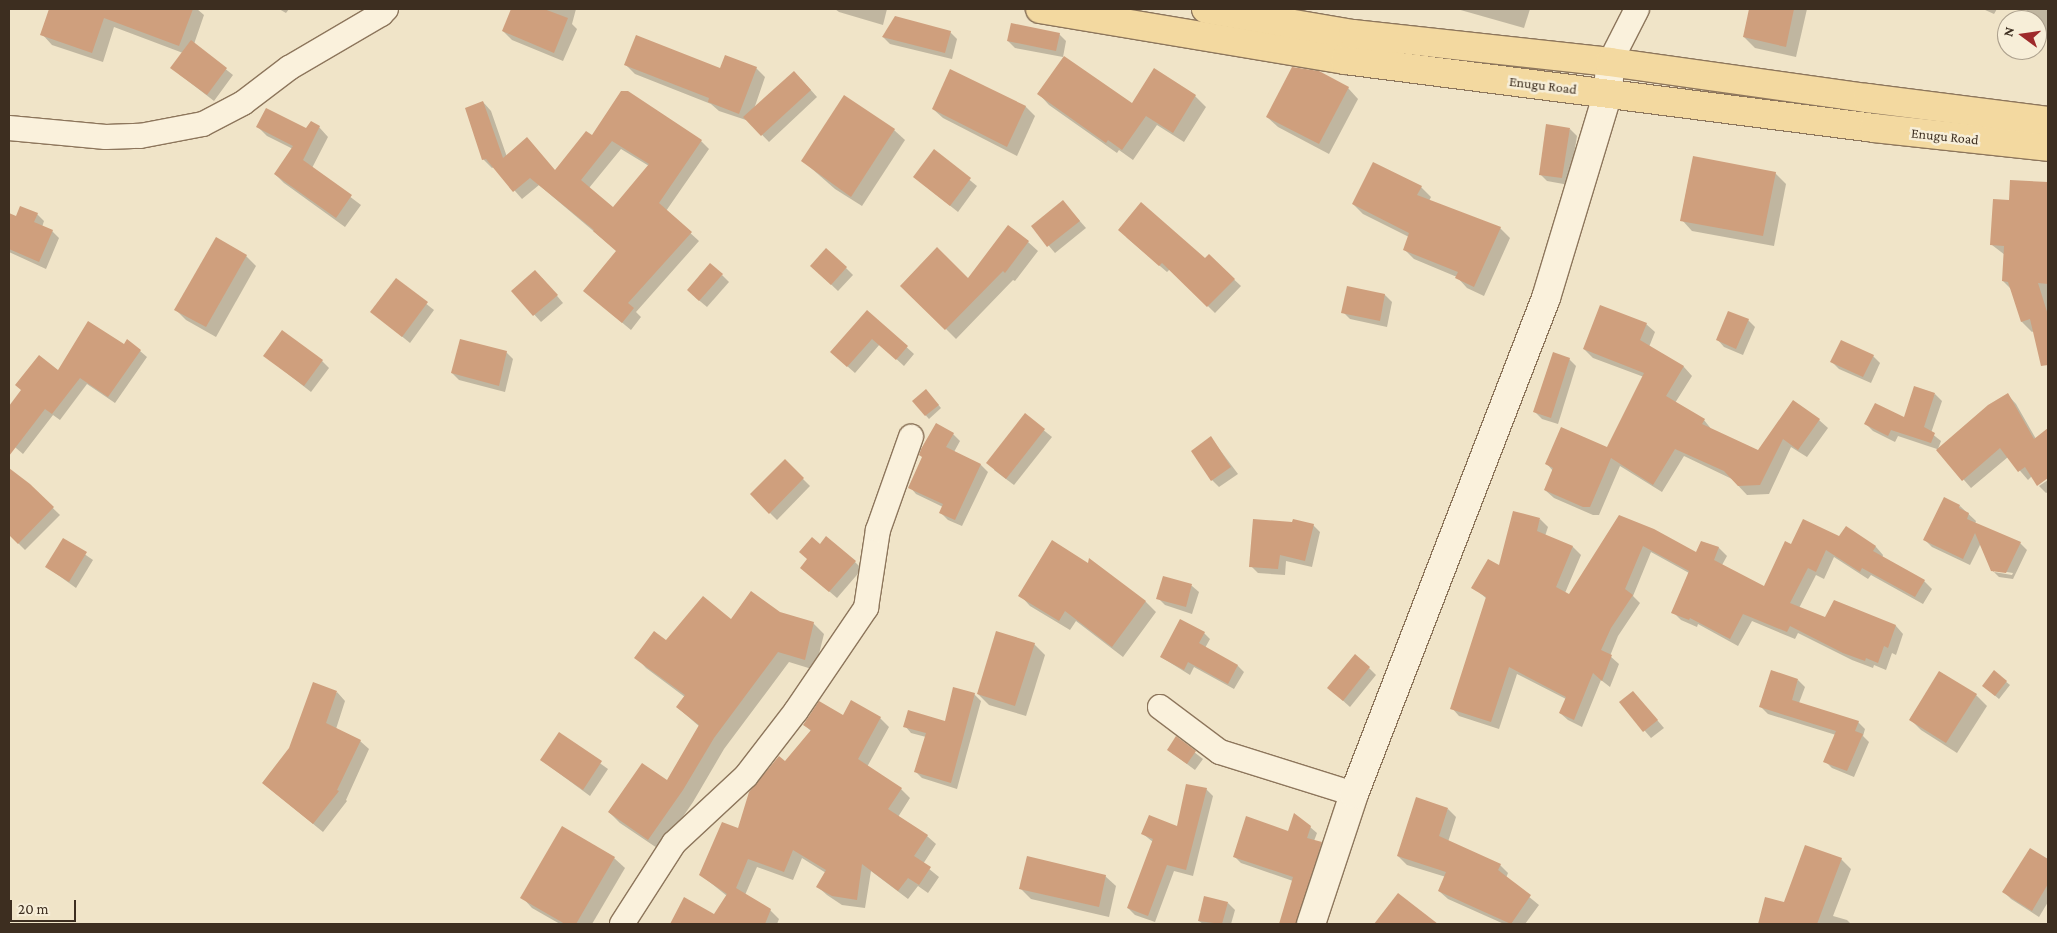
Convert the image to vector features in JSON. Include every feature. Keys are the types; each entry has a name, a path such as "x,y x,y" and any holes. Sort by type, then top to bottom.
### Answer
{"main road":[{"name":"Enugu Road","path":"1040,9 1336,59 1874,128 2048,147"},
{"path":"1206,9 1353,34 1610,62 2048,121"}],"street":[{"path":"9,128 140,136 203,124 243,103 289,68 381,14 386,9"},
{"path":"1311,924 1354,794 1546,298 1608,93 1610,62 1638,9"},
{"path":"622,924 674,843 746,776 796,711 866,608 878,530 910,437"},
{"path":"1160,707 1220,752 1354,794"}],"building":[{"path":"49,9 193,9 179,46 104,18 92,53 40,35"},
{"path":"511,9 544,9 568,18 554,53 502,31"},
{"path":"1749,9 1794,9 1786,47 1743,37"},
{"path":"895,16 951,31 945,53 882,37"},
{"path":"1011,23 1060,33 1056,51 1007,41"},
{"path":"636,35 720,68 725,55 757,67 739,114 708,102 709,98 624,65"},
{"path":"191,40 227,68 207,95 170,68"},
{"path":"1064,56 1132,103 1154,68 1196,95 1173,133 1146,116 1122,150 1108,140 1106,143 1037,94"},
{"path":"1292,67 1319,71 1349,87 1319,144 1266,117"},
{"path":"950,69 1026,106 1007,147 932,109"},
{"path":"794,71 811,90 761,136 743,117"},
{"path":"621,91 628,91 702,140 659,203 692,232 628,303 634,308 622,323 583,291 616,251 594,230 530,178 513,192 486,159 482,160 465,108 483,101 503,158 527,137 555,170 586,131 592,135","holes":["612,141 649,164 613,207 581,180"]},
{"path":"844,95 895,129 851,197 801,161"},
{"path":"266,108 306,128 311,121 320,126 303,160 352,195 336,218 274,174 293,146 256,127"},
{"path":"1546,124 1570,128 1562,178 1539,175"},
{"path":"934,149 971,178 950,206 913,177"},
{"path":"1693,156 1776,172 1763,236 1680,221"},
{"path":"1373,162 1422,186 1417,195 1501,227 1474,287 1455,278 1458,272 1403,250 1409,233 1352,204"},
{"path":"2010,180 2048,182 2048,284 2038,283 2048,315 2048,365 2041,366 2030,319 2021,322 2008,282 2002,281 2004,246 1990,245 1993,199 2009,200"},
{"path":"1063,200 1080,221 1047,247 1031,226"},
{"path":"1141,202 1205,258 1209,254 1235,279 1207,307 1162,263 1159,266 1118,230"},
{"path":"20,206 38,213 34,222 53,230 39,262 9,249 9,213 16,216"},
{"path":"1008,225 1029,241 1005,273 1003,271 945,330 900,286 937,247 968,278"},
{"path":"216,237 247,255 206,327 174,310"},
{"path":"826,248 847,267 831,285 810,266"},
{"path":"710,263 723,274 699,301 687,290"},
{"path":"535,270 558,295 533,316 511,291"},
{"path":"396,278 428,302 402,337 370,312"},
{"path":"1347,286 1385,294 1380,321 1341,313"},
{"path":"1600,305 1647,323 1640,340 1684,366 1666,396 1705,419 1702,424 1758,450 1793,400 1820,419 1798,450 1783,439 1760,485 1738,486 1724,471 1675,449 1653,485 1611,458 1590,507 1583,507 1544,490 1553,468 1545,464 1561,427 1607,447 1644,373 1583,349"},
{"path":"867,310 908,346 896,360 872,339 847,367 830,352"},
{"path":"1728,311 1749,319 1736,349 1716,340"},
{"path":"88,321 124,344 127,339 141,350 108,397 80,378 52,414 45,409 9,456 9,406 21,390 15,385 39,355 58,370"},
{"path":"282,330 323,360 304,386 263,356"},
{"path":"460,339 507,351 499,386 451,373"},
{"path":"1841,340 1874,355 1863,377 1830,362"},
{"path":"1553,352 1570,358 1551,418 1533,412"},
{"path":"1914,386 1935,393 1924,427 1935,433 1931,443 1891,430 1888,436 1864,424 1875,403 1904,417"},
{"path":"926,389 939,405 925,416 912,401"},
{"path":"2008,393 2034,439 2048,428 2048,478 2037,486 2025,467 2018,472 2000,448 1962,481 1936,450 1988,405"},
{"path":"1025,413 1045,429 1006,479 986,463"},
{"path":"936,423 954,433 946,447 981,464 955,520 939,513 943,504 908,488 922,457 919,455 921,449"},
{"path":"1211,436 1231,467 1211,481 1191,451"},
{"path":"785,459 804,478 769,514 750,494"},
{"path":"9,468 30,484 54,507 18,544 9,535"},
{"path":"1944,497 1960,505 1959,508 1969,513 1967,519 2021,542 2006,573 1991,571 1975,533 1963,559 1923,540"},
{"path":"1513,511 1540,518 1537,531 1573,546 1556,587 1569,594 1619,515 1654,529 1696,552 1701,541 1719,547 1714,560 1764,586 1785,541 1791,544 1803,519 1839,536 1846,526 1876,546 1873,551 1925,580 1915,597 1862,568 1860,572 1826,550 1816,572 1808,568 1790,603 1825,617 1834,600 1896,625 1888,648 1884,646 1878,663 1866,658 1865,661 1843,653 1790,626 1787,632 1743,614 1730,639 1690,618 1689,620 1671,613 1689,571 1643,546 1625,589 1633,595 1611,628 1601,650 1612,655 1602,681 1593,673 1574,720 1559,713 1566,697 1509,667 1491,722 1450,709 1486,597 1471,588 1488,559 1499,565"},
{"path":"1253,519 1292,522 1293,519 1314,524 1305,561 1280,555 1278,569 1249,567"},
{"path":"826,536 856,561 829,592 800,568 807,559 799,552 812,537 820,544"},
{"path":"63,538 87,552 69,582 45,567"},
{"path":"1052,540 1088,563 1089,558 1146,601 1112,647 1065,611 1059,621 1018,596"},
{"path":"1163,576 1192,584 1186,607 1156,599"},
{"path":"751,591 780,612 814,622 805,660 778,652 714,738 683,790 648,840 608,812 642,763 667,780 699,725 676,707 685,695 634,658 654,631 666,640 703,596 731,619"},
{"path":"1180,619 1205,632 1199,643 1238,665 1228,684 1188,662 1184,670 1160,657"},
{"path":"996,631 1035,643 1015,706 977,694"},
{"path":"1355,654 1370,667 1343,701 1327,688"},
{"path":"1771,670 1798,679 1792,700 1859,721 1855,731 1863,734 1847,771 1823,762 1836,731 1759,707"},
{"path":"1994,670 2007,681 1995,696 1982,686"},
{"path":"1939,671 1977,694 1946,743 1909,720"},
{"path":"313,682 337,691 326,723 361,740 337,790 339,791 313,824 262,783 289,748"},
{"path":"953,687 975,693 951,783 914,772 926,733 903,727 908,710 945,721"},
{"path":"1633,691 1658,720 1643,732 1619,702"},
{"path":"851,700 881,717 858,759 902,788 888,809 928,835 914,856 931,867 919,885 908,878 898,891 862,864 857,900 832,896 816,887 826,870 793,850 784,872 748,859 736,888 771,909 765,924 670,924 684,897 714,914 727,894 699,875 722,822 738,828 749,792 779,756 785,761 811,730 803,725 819,701 843,715"},
{"path":"559,732 602,761 583,790 540,760"},
{"path":"1176,736 1196,751 1187,764 1167,750"},
{"path":"1186,784 1207,788 1186,870 1167,865 1148,916 1127,908 1153,839 1141,834 1149,815 1177,826"},
{"path":"1416,797 1448,808 1439,836 1501,864 1498,870 1531,895 1511,924 1438,891 1446,872 1397,856"},
{"path":"1294,813 1311,826 1307,838 1322,842 1296,924 1279,924 1293,877 1233,857 1246,816 1288,831"},
{"path":"562,826 615,857 576,924 565,924 520,898"},
{"path":"1805,845 1842,858 1817,924 1758,924 1765,897 1784,902"},
{"path":"2030,848 2048,859 2048,884 2032,911 2002,892"},
{"path":"1027,856 1106,875 1099,907 1019,889"},
{"path":"1398,893 1438,924 1374,924"},
{"path":"1204,896 1228,902 1222,924 1198,921"}]}
